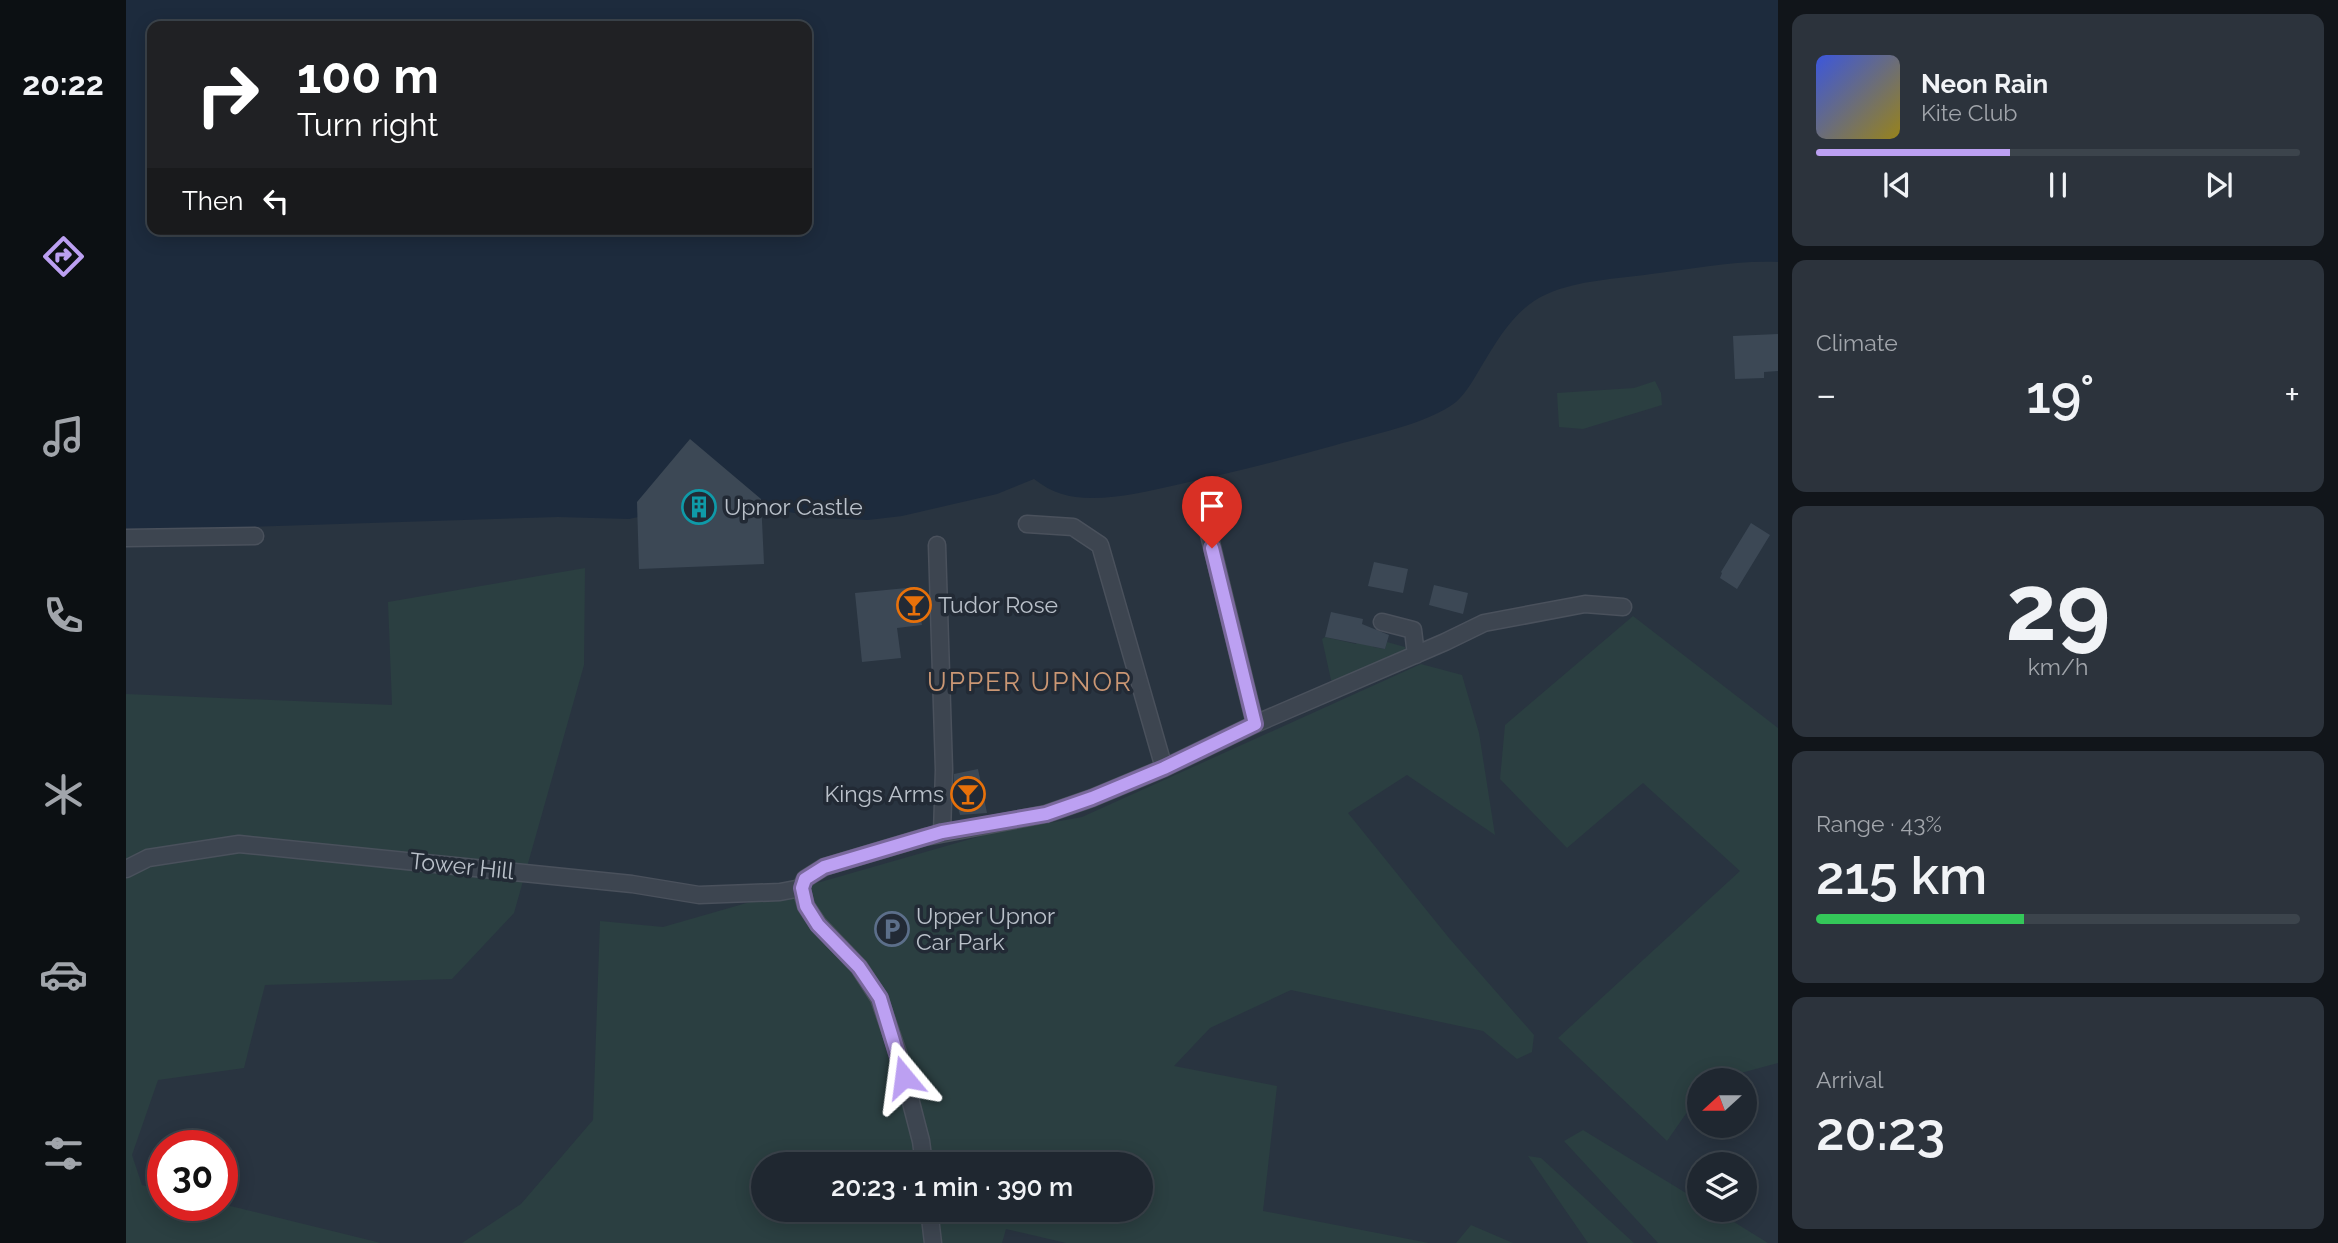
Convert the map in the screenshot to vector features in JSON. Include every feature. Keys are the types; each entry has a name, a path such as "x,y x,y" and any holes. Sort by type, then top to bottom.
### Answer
{"street":[{"path":"1206,522 1255,724"},
{"path":"1027,524 1073,527 1100,545 1164,768"},
{"path":"126,538 255,536"},
{"path":"937,545 944,770 942,832"},
{"path":"922,1152 899,1056 880,998 859,967 818,925 806,906 802,888 805,879 824,867 942,832 1046,814 1092,798 1484,623 1585,604 1623,607"},
{"path":"1382,622 1413,630 1416,655"},
{"name":"Tower Hill","path":"126,869 148,858 239,844 546,874 699,895 802,888"},
{"path":"931,1222 933,1243"}],"green space":[{"path":"1655,381 1661,393 1662,405 1583,429 1559,427 1557,393 1634,388"},
{"path":"585,568 584,665 514,913 452,979 265,985 244,1068 158,1080 132,1155 142,1185 147,1186 147,1221 238,1221 238,1208 381,1243 126,1243 126,694 392,705 388,602"},
{"path":"1633,616 1778,728 1778,1063 1757,1069 1687,1068 1687,1112 1667,1141 1558,1038 1740,871 1643,783 1567,848 1500,779 1505,725"},
{"path":"1325,637 1356,644 1358,641 1373,644 1373,647 1385,649 1387,642 1405,647 1406,659 1341,684 1331,680 1322,639"},
{"path":"1421,664 1462,675 1479,733 1495,835 1407,775 1348,813 1449,938 1534,1035 1532,1052 1517,1059 1483,1031 1291,990 1210,1028 1174,1066 1277,1086 1263,1211 1429,1243 1066,1243 1006,1229 1002,1243 462,1243 521,1204 593,1120 600,921 663,927 988,834 1082,817"},
{"path":"1583,1130 1687,1194 1687,1222 1734,1222 1768,1243 1658,1243 1564,1141"},
{"path":"1528,1156 1541,1158 1634,1243 1588,1243"},
{"path":"1471,1225 1513,1243 1456,1243"}],"water":[{"path":"126,0 1778,0 1778,262 1730,264 1598,281 1547,294 1526,307 1508,325 1470,386 1456,402 1430,417 1256,466 1135,494 1103,498 1061,494 1034,479 997,494 902,516 868,520 826,518 745,505 652,514 629,519 558,517 126,531"}],"building":[{"path":"1778,334 1778,371 1764,372 1764,378 1735,379 1733,336"},
{"name":"Upnor Castle","path":"690,439 761,499 764,564 639,569 637,502"},
{"path":"1751,523 1770,535 1737,589 1720,578 1721,572"},
{"path":"1374,562 1408,569 1403,593 1368,586"},
{"path":"1434,585 1468,593 1463,614 1429,605"},
{"path":"917,587 918,597 928,602 928,609 921,620 922,625 897,628 901,658 862,662 855,593"},
{"path":"1331,612 1363,619 1362,624 1389,635 1385,649 1325,637"},
{"name":"Kings Arms","path":"978,769 987,813 960,815 957,803 954,802 954,774"}],"place":[{"name":"Upnor Castle","path":"699,507"},
{"name":"Tudor Rose","path":"914,605"},
{"name":"Kings Arms","path":"968,794"},
{"name":"Upper Upnor Car Park","path":"892,929"}],"district":[{"name":"UPPER UPNOR","path":"1030,682"}],"route":[{"path":"904,1077 880,998 859,967 818,925 806,906 802,888 805,879 824,867 942,832 1046,814 1164,768 1255,724 1212,548"}]}
